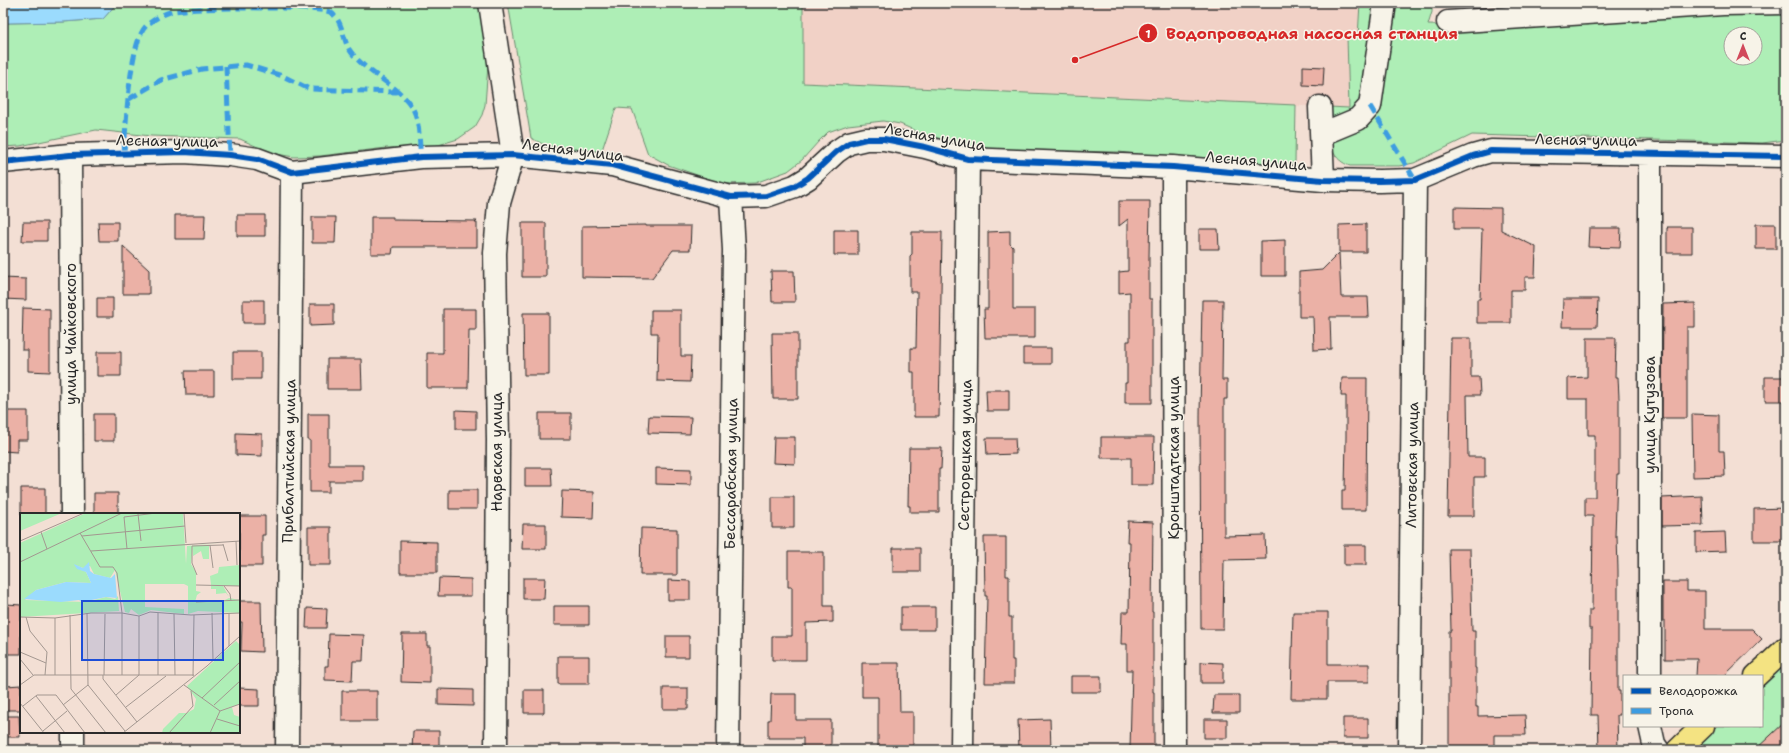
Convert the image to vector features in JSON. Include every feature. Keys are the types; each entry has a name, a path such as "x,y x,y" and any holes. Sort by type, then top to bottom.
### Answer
{"main road":[{"path":"1757,675 1786,648"},
{"path":"1678,750 1702,727"}],"street":[{"path":"490,3 512,155"},
{"path":"1322,134 1358,119 1370,106 1385,3"},
{"path":"1448,22 1723,4 1786,3"},
{"path":"1320,107 1323,180"},
{"name":"Лесная улица","path":"3,162 70,155 184,152 230,155 257,159 292,172 421,157 512,155 612,165 731,197 766,196 795,186 808,178 836,152 849,143 866,139 884,139 925,147 968,159 1173,167 1323,180 1415,180 1473,156 1491,151 1786,156"},
{"name":"улица Кутузова","path":"1650,153 1650,675"},
{"name":"улица Чайковского","path":"70,155 72,513"},
{"name":"Нарвская улица","path":"496,750 498,440 495,253 499,203 512,155"},
{"name":"Сестрорецкая улица","path":"962,750 968,159"},
{"name":"Кронштадтская улица","path":"1173,167 1174,750"},
{"name":"Прибалтийская улица","path":"287,750 292,172"},
{"name":"Литовская улица","path":"1409,750 1415,180"},
{"name":"Бессарабская улица","path":"728,750 734,258 731,197"},
{"path":"1650,727 1654,744 1658,750"},
{"path":"73,733 74,750"}],"shaded area":[{"path":"803,3 1360,3 1358,37 1347,38 1349,108 803,83"}],"green space":[{"path":"117,3 480,3 489,51 485,105 482,115 475,127 458,139 435,146 386,148 320,156 294,157 271,153 240,139 151,136 96,130 20,146 3,147 3,22 63,22 103,19"},
{"path":"508,3 803,3 803,83 1296,105 1295,162 1289,165 1189,160 1119,152 963,149 932,138 900,124 883,121 848,125 828,132 802,160 788,171 755,183 723,184 668,165 648,154 632,109 616,108 601,153 554,150 531,138"},
{"path":"1360,3 1432,3 1432,12 1428,25 1461,26 1786,3 1786,140 1762,143 1472,135 1414,163 1399,166 1350,166 1340,160 1333,151 1329,107 1349,108 1347,37 1358,37"},
{"path":"1786,663 1786,750 1691,750 1716,727 1763,727 1763,684"}],"water":[{"path":"3,3 117,3 103,19 63,22 8,23 3,22"}],"building":[{"path":"1303,66 1324,67 1323,86 1303,85"},
{"path":"1119,201 1150,201 1149,299 1152,299 1152,403 1125,403 1125,383 1127,383 1127,341 1130,341 1130,292 1119,293 1119,272 1128,271 1128,219 1119,226"},
{"path":"1454,207 1501,208 1501,230 1536,247 1535,277 1525,277 1525,290 1511,290 1511,323 1477,323 1477,299 1480,299 1482,229 1454,229"},
{"path":"175,215 205,215 204,239 175,239"},
{"path":"237,215 265,215 265,236 237,236"},
{"path":"312,217 336,217 335,243 312,243"},
{"path":"371,217 393,217 393,220 477,221 475,223 477,223 477,247 393,247 392,254 371,254"},
{"path":"23,222 47,222 47,241 22,241"},
{"path":"98,222 118,222 118,241 99,241"},
{"path":"522,223 546,223 546,277 522,277"},
{"path":"1366,224 1366,252 1339,252 1339,225"},
{"path":"1756,224 1776,224 1776,249 1756,249"},
{"path":"582,226 691,226 690,250 673,250 652,278 582,277"},
{"path":"1667,227 1692,227 1692,253 1667,253"},
{"path":"1589,228 1621,228 1620,248 1588,247"},
{"path":"1199,229 1218,229 1219,249 1199,249"},
{"path":"834,230 858,230 858,255 834,255"},
{"path":"1010,231 1010,244 1013,247 1013,309 1035,309 1035,338 985,338 984,309 988,309 988,232"},
{"path":"912,232 942,232 939,417 914,417 914,372 911,372 911,348 916,348 917,292 910,292"},
{"path":"1285,240 1285,276 1261,276 1261,241"},
{"path":"123,246 149,270 149,294 123,294"},
{"path":"1339,253 1341,297 1368,297 1369,317 1330,317 1331,349 1314,350 1313,317 1299,317 1299,272 1322,270"},
{"path":"771,271 794,271 795,302 772,302"},
{"path":"3,278 26,279 26,300 3,299"},
{"path":"97,298 113,298 113,317 97,317"},
{"path":"1563,299 1598,299 1597,327 1562,327"},
{"path":"243,300 264,300 264,323 243,323"},
{"path":"1202,300 1223,300 1222,380 1227,380 1227,399 1224,399 1224,536 1265,535 1266,559 1224,560 1223,629 1201,629 1200,416"},
{"path":"1695,303 1695,327 1687,327 1687,418 1662,418 1663,304"},
{"path":"310,304 334,304 334,325 310,326"},
{"path":"23,308 50,309 50,372 28,371 28,350 22,350"},
{"path":"443,309 476,309 476,330 469,330 468,388 427,388 427,353 443,353"},
{"path":"651,310 681,310 681,356 691,356 690,382 657,381 658,333 651,333"},
{"path":"523,313 549,313 549,375 524,375"},
{"path":"772,333 798,333 798,399 773,399"},
{"path":"1451,338 1471,338 1471,377 1479,377 1480,395 1467,395 1468,457 1485,457 1485,477 1474,477 1474,516 1448,516"},
{"path":"1587,338 1616,338 1615,377 1618,377 1619,398 1619,474 1617,474 1615,536 1617,536 1618,570 1618,691 1620,691 1620,715 1617,715 1618,750 1599,750 1598,715 1591,715 1592,629 1589,629 1589,610 1592,610 1593,516 1585,516 1585,497 1595,497 1595,435 1588,435 1588,399 1568,399 1568,378 1587,377"},
{"path":"1023,348 1051,348 1051,364 1023,364"},
{"path":"97,352 121,352 121,376 97,376"},
{"path":"233,352 261,352 261,379 233,379"},
{"path":"327,359 361,359 362,389 327,389"},
{"path":"185,371 214,371 214,395 186,395"},
{"path":"1765,377 1786,377 1786,401 1765,401"},
{"path":"1342,378 1367,378 1366,510 1342,510 1342,490 1345,490 1346,396 1341,396"},
{"path":"986,390 1009,390 1009,411 987,411"},
{"path":"456,410 476,411 476,429 456,429"},
{"path":"3,411 28,411 28,440 17,440 17,452 3,451"},
{"path":"539,413 571,413 571,439 539,439"},
{"path":"94,414 114,414 114,441 94,441"},
{"path":"308,414 329,414 329,465 363,465 363,481 329,481 329,492 310,492 310,440 308,440"},
{"path":"1692,414 1719,415 1719,451 1724,451 1725,476 1693,477"},
{"path":"649,416 691,417 690,434 648,433"},
{"path":"236,433 262,434 262,456 236,455"},
{"path":"774,437 795,437 795,464 773,463"},
{"path":"1101,437 1154,437 1153,485 1131,485 1131,458 1101,458"},
{"path":"986,438 1015,438 1016,454 987,455"},
{"path":"909,448 942,448 941,469 939,469 939,512 910,512 910,506 908,506"},
{"path":"525,468 551,468 552,486 525,486"},
{"path":"656,468 691,469 691,485 656,484"},
{"path":"21,488 45,488 45,513 21,513"},
{"path":"449,490 477,490 477,509 449,509"},
{"path":"562,491 594,492 593,518 561,517"},
{"path":"94,493 118,493 118,513 94,513"},
{"path":"1702,496 1703,525 1662,526 1662,498"},
{"path":"772,497 794,497 794,528 772,528"},
{"path":"1786,508 1786,541 1754,541 1754,509"},
{"path":"240,516 265,516 265,535 262,535 262,566 240,566"},
{"path":"1128,521 1153,522 1152,612 1154,750 1130,750 1132,670 1127,670 1127,644 1121,644 1122,612 1129,612 1130,542 1127,542"},
{"path":"523,524 546,524 546,549 522,549"},
{"path":"308,527 331,527 331,565 308,565"},
{"path":"641,528 677,529 677,575 640,575"},
{"path":"1725,532 1726,551 1696,552 1696,533"},
{"path":"984,537 1006,537 1006,576 1009,576 1009,617 1012,617 1012,660 1014,660 1014,683 985,683 987,596 985,596"},
{"path":"400,541 437,542 437,573 400,573"},
{"path":"1344,545 1366,545 1366,565 1344,565"},
{"path":"893,548 920,548 920,572 893,572"},
{"path":"1449,549 1470,549 1472,631 1475,631 1476,707 1478,707 1478,716 1525,715 1526,735 1494,735 1494,750 1449,750 1449,631 1451,631"},
{"path":"788,552 824,552 824,606 833,606 833,622 806,623 806,660 772,660 772,636 792,636 792,587 788,587"},
{"path":"439,578 471,579 471,596 438,596"},
{"path":"523,578 545,578 544,599 523,599"},
{"path":"668,580 690,581 690,600 668,600"},
{"path":"1663,582 1687,582 1687,591 1705,591 1705,629 1752,629 1762,639 1725,675 1696,675 1697,659 1665,659 1665,621 1663,621"},
{"path":"240,601 261,601 262,652 241,651 242,622 240,622"},
{"path":"6,604 20,605 20,654 5,654"},
{"path":"554,606 589,606 589,625 554,625"},
{"path":"901,607 935,607 935,630 901,630"},
{"path":"307,608 327,609 326,628 306,628"},
{"path":"1293,612 1328,612 1328,664 1369,664 1369,682 1327,682 1327,699 1291,699"},
{"path":"329,634 364,635 363,661 353,661 352,681 325,680 325,666 328,666"},
{"path":"402,634 427,634 427,646 430,646 430,683 401,682"},
{"path":"666,636 689,636 689,657 666,657"},
{"path":"558,656 589,656 589,684 558,684"},
{"path":"1201,662 1223,663 1223,683 1201,683"},
{"path":"862,663 899,663 900,712 913,712 913,749 878,749 878,697 862,697"},
{"path":"1071,676 1101,676 1101,692 1071,692"},
{"path":"20,685 20,710 6,710 6,686"},
{"path":"240,688 259,689 259,706 240,706"},
{"path":"663,688 688,688 688,709 663,709"},
{"path":"438,689 473,690 473,706 438,705"},
{"path":"524,690 544,690 544,713 524,713"},
{"path":"342,691 377,691 377,721 342,721"},
{"path":"771,694 796,694 796,720 831,720 831,750 803,750 803,738 768,738 768,720 770,720"},
{"path":"1214,695 1239,695 1239,713 1213,713"},
{"path":"3,716 19,716 20,737 3,737"},
{"path":"1343,718 1368,718 1368,738 1343,738"},
{"path":"1050,719 1051,750 1019,750 1018,720"},
{"path":"1204,719 1227,719 1227,738 1204,738"},
{"path":"1786,721 1786,750 1755,750"},
{"path":"413,731 439,731 439,750 412,750"}],"marked path":[{"path":"124,153 127,106 132,67 140,35 146,26 164,14 180,10 278,8 320,10 330,12 334,15 340,24 349,49 356,58 407,100 413,109 418,126 421,157"},
{"path":"129,99 161,80 202,69 246,65 283,76 309,89 397,92"},
{"path":"226,66 230,155"},
{"path":"1370,106 1415,180"}],"cycle path":[{"path":"3,162 70,155 184,152 230,155 257,159 292,172 421,157 513,155 612,165 731,197 766,196 795,186 808,178 836,152 849,143 866,139 884,139 925,147 968,159 1173,167 1323,180 1415,180 1473,156 1491,151 1786,156"}],"place":[{"name":"Водопроводная насосная станция","path":"1075,60"}]}
